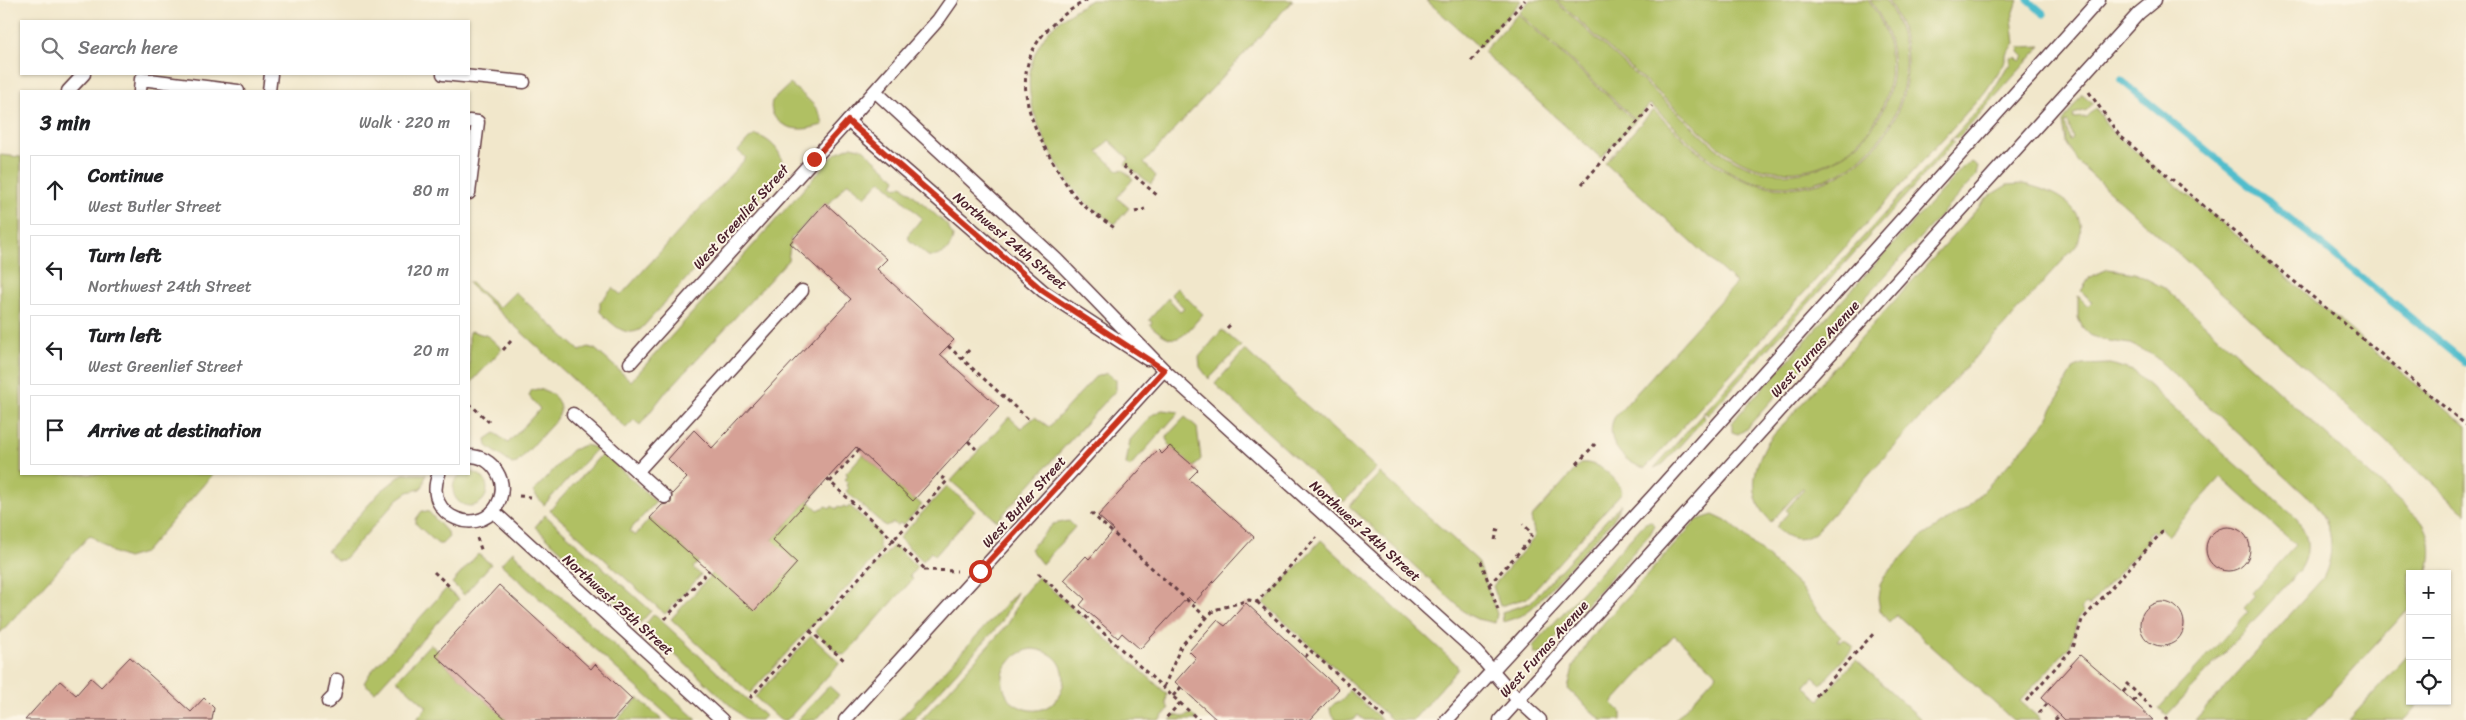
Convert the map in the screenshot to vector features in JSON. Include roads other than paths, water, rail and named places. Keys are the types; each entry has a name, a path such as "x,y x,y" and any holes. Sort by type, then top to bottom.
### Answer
{"lane":[{"name":"West Greenlief Street","path":"630,362 875,91 938,20 952,0"},
{"name":"West Furnas Avenue","path":"1446,720 2100,0"},
{"name":"West Furnas Avenue","path":"1500,720 2139,13 2155,0"},
{"path":"69,90 83,75"},
{"path":"269,90 271,75"},
{"path":"453,75 524,82"},
{"path":"140,90 142,79 230,90"},
{"name":"Northwest 24th Street","path":"875,91 1057,260 1164,370 1476,652 1518,700 1540,720"},
{"path":"470,121 478,122 470,185"},
{"name":"Northwest 24th Street","path":"848,121 1043,291 1164,370"},
{"path":"637,472 802,291"},
{"name":"West Butler Street","path":"845,720 1164,370"},
{"path":"573,414 665,498"},
{"path":"439,475 435,490 443,510 451,517 461,521 472,522 483,519 493,511 501,495 502,484 499,474 484,459 470,456"},
{"name":"Northwest 25th Street","path":"493,511 722,720"},
{"path":"328,702 334,696 337,680"}],"waterway":[{"path":"2028,0 2044,14"},
{"path":"2121,80 2466,363"}]}
